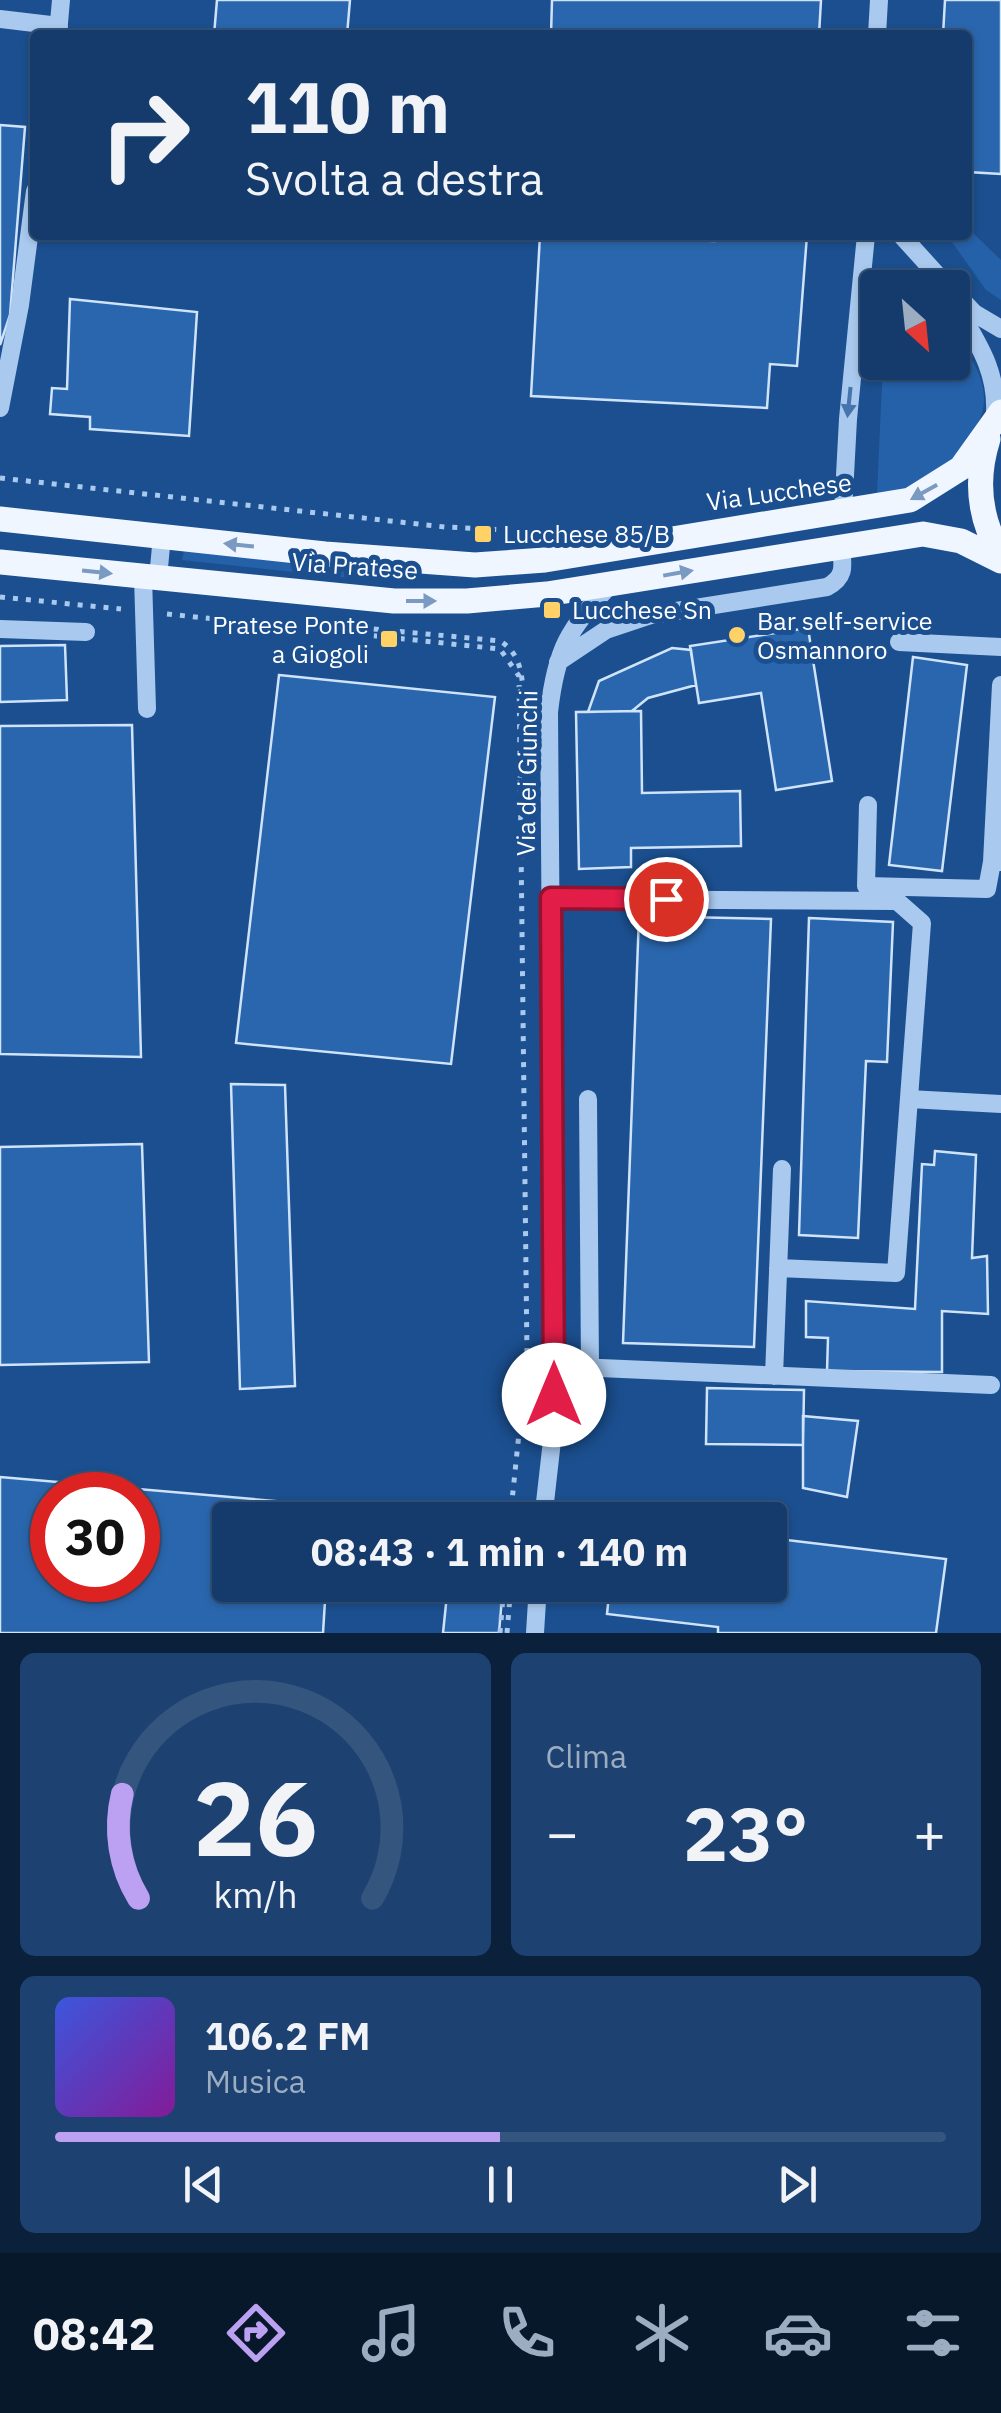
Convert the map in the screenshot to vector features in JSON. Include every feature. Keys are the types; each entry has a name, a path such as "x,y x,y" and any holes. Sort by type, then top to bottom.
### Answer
{"main road":[{"name":"Via Lucchese","path":"545,560 843,513 922,495 960,468 997,419"},
{"path":"997,419 981,463 980,492 988,531 1001,558"},
{"name":"Via Pratese","path":"0,520 444,565 545,560"},
{"path":"611,584 923,534 961,540 1001,558"},
{"name":"Via Pratese","path":"0,562 394,601 467,601 611,584"}],"street":[{"path":"0,19 59,30 61,0"},
{"path":"877,30 878,0"},
{"path":"0,408 30,229"},
{"path":"843,513 866,240"},
{"path":"905,240 932,270"},
{"path":"970,308 1001,330"},
{"path":"970,330 994,376 997,419"},
{"path":"147,709 144,608 162,536"},
{"path":"558,662 606,630 652,615 828,588 844,572 841,546"},
{"name":"Via dei Giunchi","path":"544,1502 554,1423 549,712 558,662 568,634 611,584"},
{"path":"0,630 86,632"},
{"path":"900,642 1001,648"},
{"path":"868,805 866,886 987,890 996,862 1001,685"},
{"path":"551,898 897,901 922,923 896,1273 778,1268"},
{"path":"588,1099 590,1368"},
{"path":"909,1099 1001,1104"},
{"path":"774,1376 782,1169"},
{"path":"554,1366 990,1384"},
{"path":"535,1633 537,1602"}],"path":[{"path":"0,478 445,527 528,532"},
{"path":"0,594 488,640 507,645 522,675 532,1019"},
{"path":"144,608 500,649 519,676 527,1356 515,1502"},
{"path":"534,1370 536,1352"},
{"path":"518,1502 526,1461"},
{"path":"503,1633 506,1602"}],"shaded area":[{"path":"972,232 1001,260 1001,300 986,290 951,240 972,240"},
{"path":"970,358 984,396 972,437 952,463 929,482 912,489 877,493 882,380 970,380"},
{"path":"184,551 350,569 349,578 182,560"}],"building":[{"path":"217,0 350,0 347,30 214,30"},
{"path":"552,0 821,0 819,30 551,30"},
{"path":"945,0 1001,0 1001,174 972,172 972,30 943,30"},
{"path":"0,125 25,127 10,315 0,345"},
{"path":"540,240 807,240 797,366 770,364 767,408 531,396"},
{"path":"70,299 197,312 189,436 90,429 90,417 50,414 52,388 67,389"},
{"path":"808,628 832,781 776,790 761,693 699,703 690,646"},
{"path":"65,645 67,700 0,702 0,646"},
{"path":"672,648 691,650 696,685 648,698 632,711 588,712 599,681"},
{"path":"913,657 967,665 942,871 889,865"},
{"path":"279,675 495,697 451,1064 236,1043"},
{"path":"641,711 642,793 740,791 741,846 631,848 631,867 579,869 576,712"},
{"path":"132,725 141,1057 0,1054 0,726"},
{"path":"639,916 771,919 754,1347 623,1343"},
{"path":"809,918 893,922 887,1062 866,1061 858,1238 799,1235"},
{"path":"231,1084 285,1085 295,1386 240,1389"},
{"path":"142,1144 149,1362 0,1365 0,1147"},
{"path":"935,1151 976,1155 972,1258 987,1256 988,1314 942,1311 942,1372 827,1371 828,1338 806,1337 806,1301 915,1309 922,1164 934,1165"},
{"path":"707,1388 804,1390 803,1445 706,1444"},
{"path":"803,1416 858,1421 847,1497 803,1488"},
{"path":"0,1477 30,1480 30,1602 160,1602 160,1491 286,1502 212,1502 212,1602 325,1602 323,1633 0,1633"},
{"path":"787,1540 946,1559 936,1633 718,1633 718,1627 607,1614 608,1602 787,1602"},
{"path":"446,1602 502,1602 499,1633 443,1633"}],"place":[{"name":"Lucchese 85/B","path":"483,534"},
{"name":"Lucchese Sn","path":"552,610"},
{"name":"Bar self-service Osmannoro","path":"737,635"},
{"name":"Pratese Ponte a Giogoli","path":"389,639"}],"route":[{"path":"554,1395 551,898 666,899"}]}
